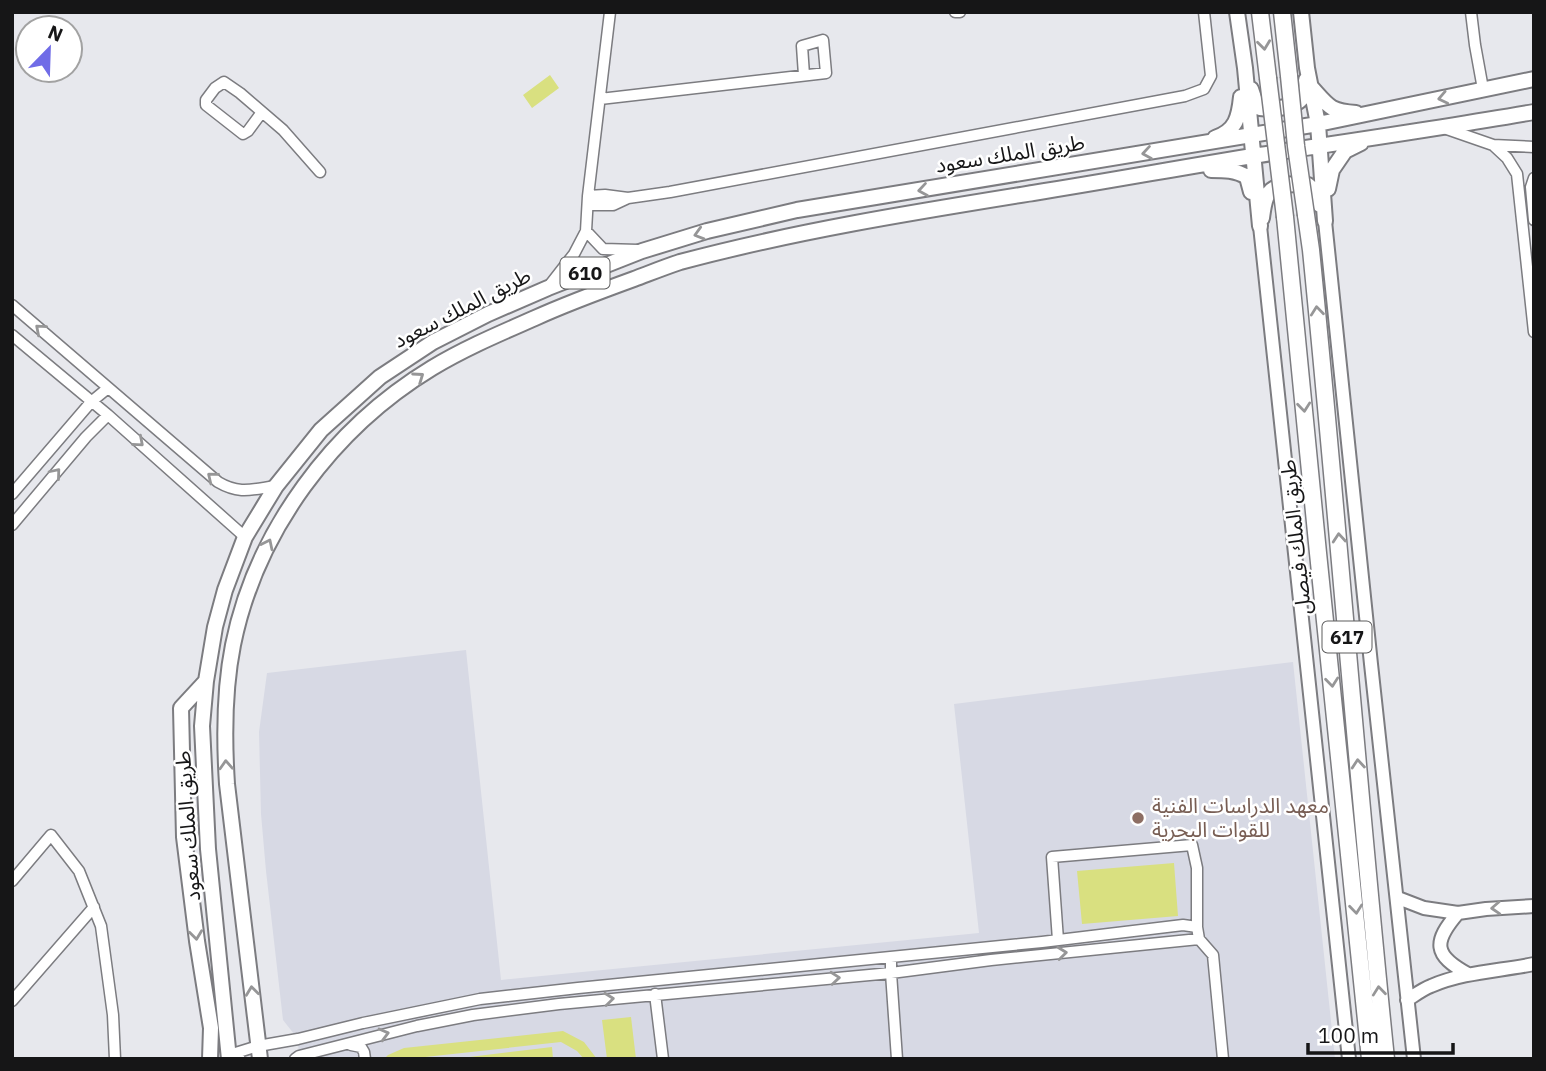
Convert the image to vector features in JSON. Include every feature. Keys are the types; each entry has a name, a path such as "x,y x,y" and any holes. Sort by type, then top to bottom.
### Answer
{"highway":[{"name":"طريق الملك فيصل","path":"1260,12 1286,218 1370,1059"},
{"name":"طريق الملك فيصل","path":"1282,12 1312,263 1342,565 1369,895 1387,1059"}],"main road":[{"path":"1237,12 1349,1059"},
{"path":"1301,12 1307,68 1318,124 1325,221 1414,1059"},
{"path":"1245,68 1255,101 1260,108 1268,109 1296,104 1305,94 1307,68"},
{"path":"1178,148 1224,135 1232,130 1240,111 1245,68"},
{"name":"طريق الملك سعود","path":"233,1058 208,849 202,726 215,627 225,590 245,537 276,486 321,430 380,377 433,342 488,314 642,251 707,232 797,210 1251,136 1371,114 1534,79"},
{"path":"1312,88 1330,108 1371,114"},
{"name":"طريق الملك سعود","path":"259,1052 227,784 226,703 232,647 247,592 268,542 293,502 352,429 388,399 432,368 486,339 572,302 677,263 793,235 977,202 1534,112"},
{"path":"1325,221 1332,170 1345,151 1373,137"},
{"path":"1178,169 1228,170 1247,177 1259,226"},
{"path":"1259,226 1268,194 1275,188 1294,184 1308,185 1315,191 1325,221"},
{"path":"206,681 181,708 184,837 211,1028 210,1059"},
{"path":"1398,898 1424,908 1458,913 1530,905"},
{"path":"1458,913 1442,934 1441,950 1446,959 1468,974"},
{"path":"1407,1000 1428,987 1468,974 1534,964"}],"street":[{"path":"548,288 574,254 586,231 610,12"},
{"path":"588,200 606,195 628,198 670,192 1185,96 1204,89 1211,76 1204,12"},
{"path":"1471,12 1483,89"},
{"path":"600,99 804,75"},
{"path":"262,112 243,134 206,104 206,100 215,88 224,82 231,86 284,130 320,172"},
{"path":"1443,128 1493,145 1534,147"},
{"path":"1493,145 1507,158 1517,174 1534,332"},
{"path":"1534,178 1531,187 1534,220"},
{"path":"586,231 603,248 642,251"},
{"path":"12,305 218,482 240,491 276,486"},
{"path":"12,335 108,415 245,537"},
{"path":"12,495 16,482 108,388"},
{"path":"12,525 86,437 108,415"},
{"path":"12,881 51,835 79,871 101,926 113,1016 115,1059"},
{"path":"1058,940 1052,857 1192,845 1197,868 1197,927 1199,939 1213,955 1223,1059"},
{"path":"14,994 94,907"},
{"path":"233,1058 363,1023 480,999 1183,925 1197,927"},
{"path":"295,1059 417,1026 473,1015 1199,939"},
{"path":"891,957 898,1059"},
{"path":"655,994 663,1059"},
{"path":"347,1044 361,1046 365,1059"}],"shaded area":[{"name":"معهد الدراسات الفنية للقوات البحرية","path":"466,650 501,980 979,933 954,704 1293,662 1335,1059 299,1059 298,1039 283,1020 261,814 259,732 267,673"}],"green space":[{"path":"550,75 559,88 532,108 523,95"},
{"path":"1174,863 1178,916 1082,924 1077,871"},
{"path":"631,1017 636,1059 607,1059 602,1020"},
{"path":"563,1031 584,1042 597,1059 584,1059 577,1051 561,1042 407,1059 384,1059 404,1048"},
{"path":"552,1047 553,1059 453,1059"}],"place":[{"name":"معهد الدراسات الفنية للقوات البحرية","path":"1138,818"}]}
